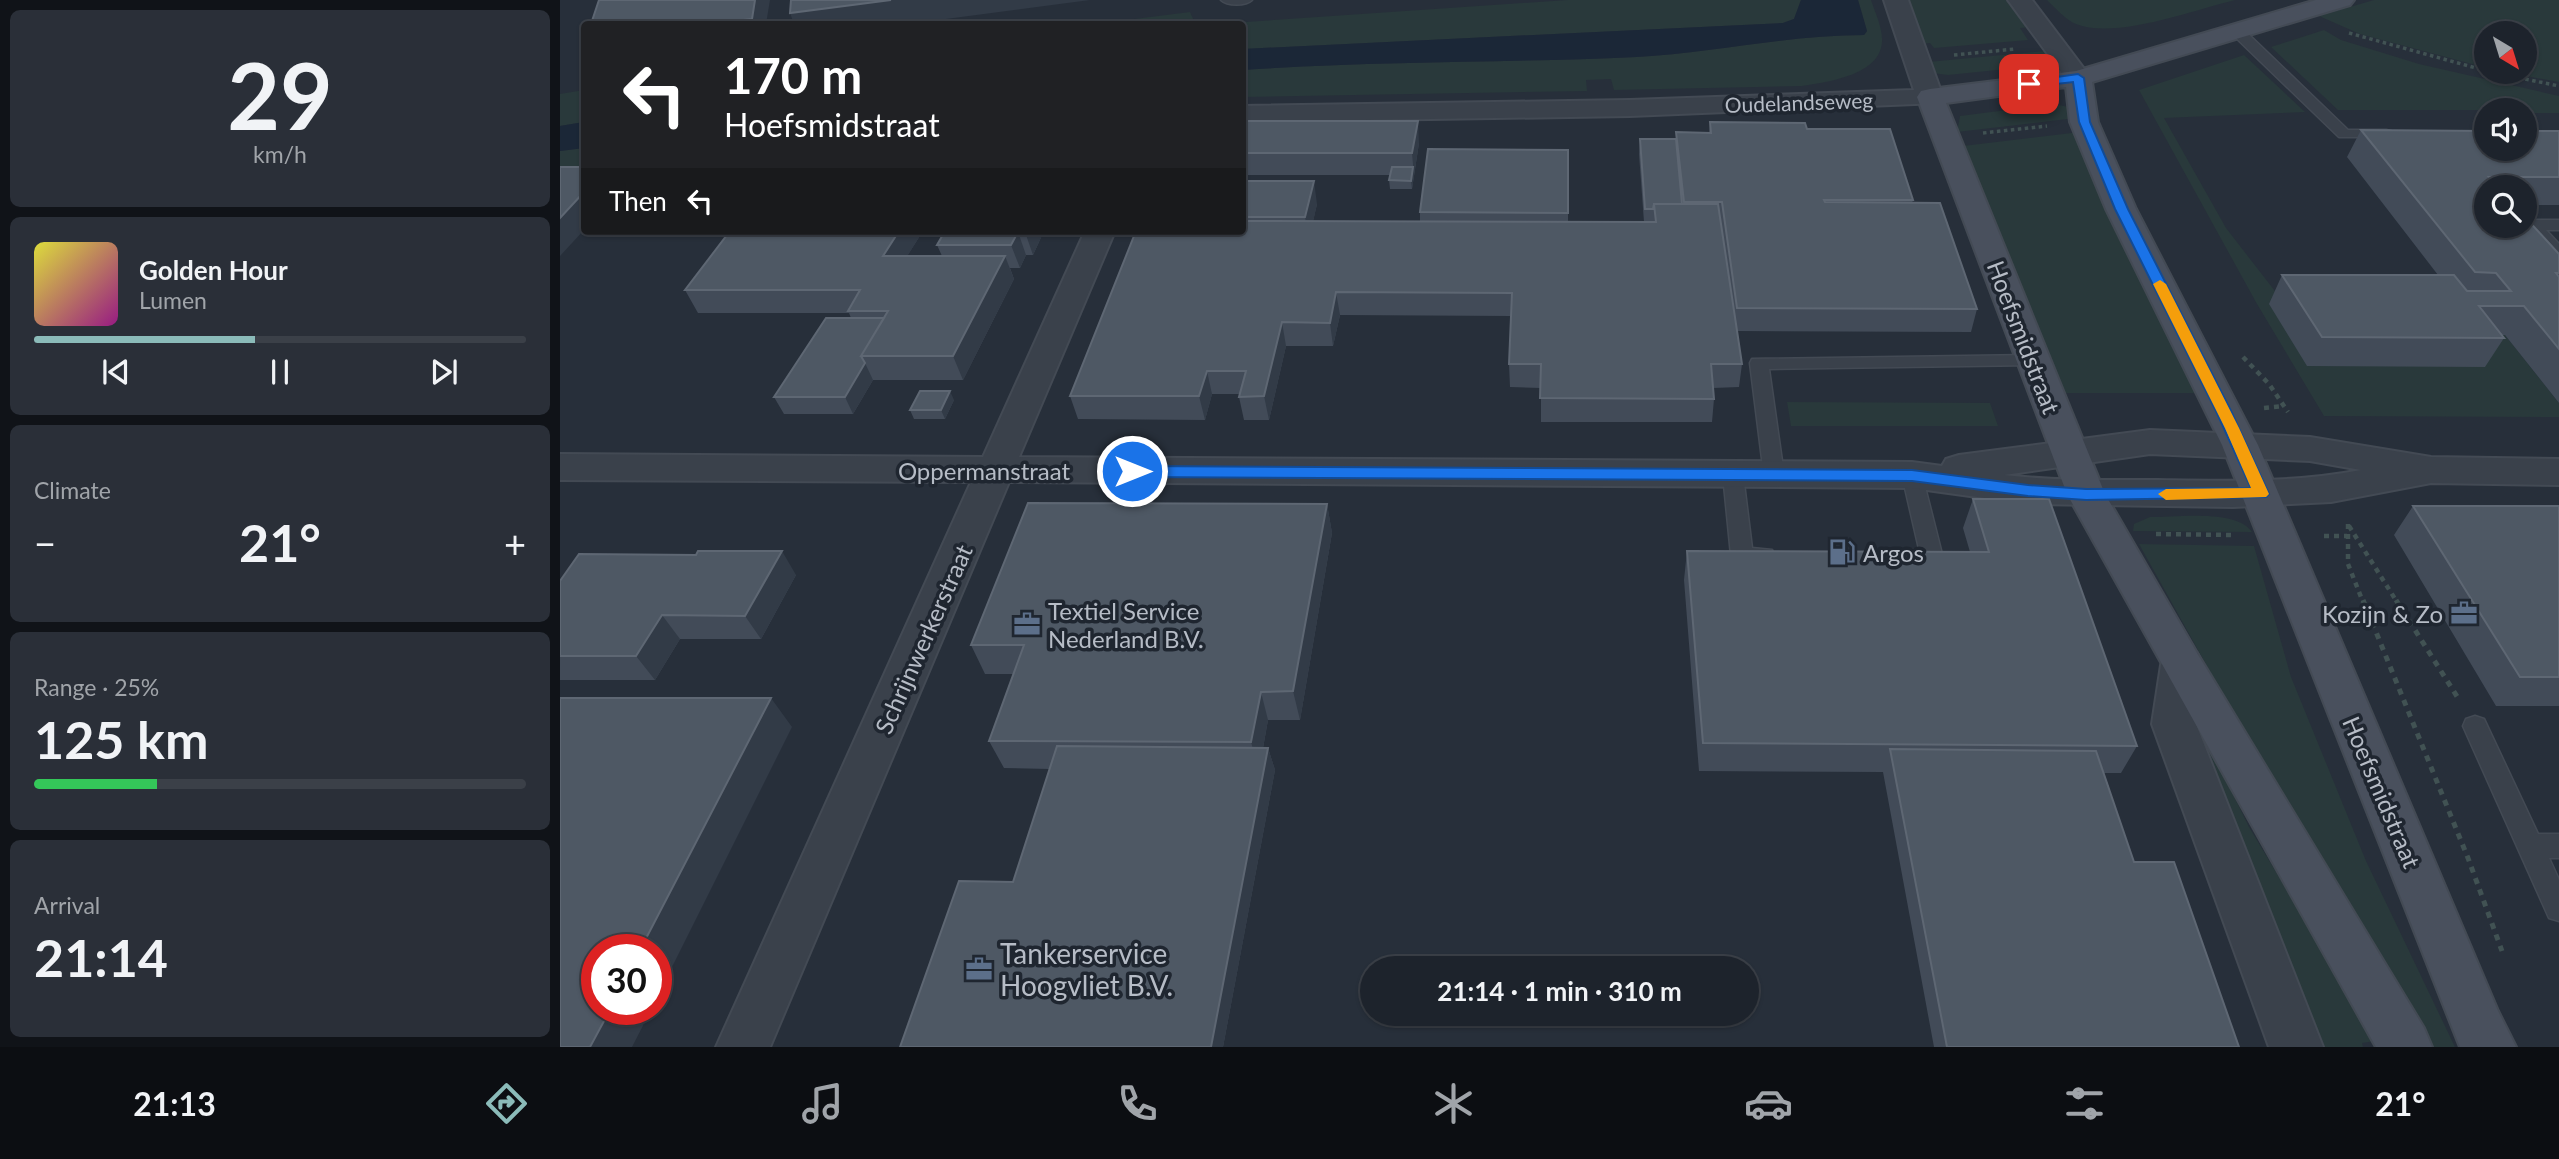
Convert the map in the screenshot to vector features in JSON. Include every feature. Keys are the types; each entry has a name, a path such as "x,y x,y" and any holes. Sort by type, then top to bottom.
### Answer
{"street":[{"path":"1896,0 1930,97"},
{"path":"2020,0 2078,78"},
{"name":"Oudelandseweg","path":"1246,114 1630,108 1930,97 2078,78 2343,0"},
{"name":"Hoefsmidstraat","path":"2078,78 2084,122 2122,209 2240,445 2484,1038"},
{"name":"Hoefsmidstraat","path":"1930,97 2086,494 2182,665 2402,1043"},
{"name":"Schrijnwerkerstraat","path":"743,1047 1098,235"},
{"name":"Oppermanstraat","path":"1912,475 2150,442 2310,449 2431,470"},
{"name":"Oppermanstraat","path":"560,467 1912,475 2028,491 2086,494 2261,494 2331,489 2431,470"},
{"path":"2431,470 2559,472"},
{"path":"2182,665 2174,724 2295,1047"}],"lane":[{"path":"1227,0 1246,0"},
{"path":"2237,31 2344,134 2396,134"},
{"path":"2559,225 2532,225 2559,254"},
{"path":"1774,475 1759,363 2033,361"},
{"path":"1733,475 1742,555 1783,556"},
{"path":"1891,557 1932,558 1912,475"},
{"path":"2475,726 2559,909"},
{"path":"2530,846 2559,846"}],"path":[{"path":"2349,33 2474,67"},
{"path":"2538,82 2559,86"},
{"path":"1947,136 2084,122"},
{"path":"2242,356 2280,397 2310,449"},
{"path":"2331,489 2349,526 2475,726"},
{"path":"2349,526 2348,564 2468,858 2505,959"},
{"path":"2109,534 2347,536"}],"shaded area":[{"path":"1568,0 1801,0 1794,19 1783,23 1246,49 1246,22"},
{"path":"1858,0 1871,0 1881,32 1879,53 1872,62 1851,75 1802,86 1614,90 1611,79 1586,80 1587,91 1246,97 1246,70 1636,57 1807,38 1864,35 1867,31"},
{"path":"1905,0 2011,0 2031,27 2020,28 2028,40 1934,48 1930,43 1921,44"},
{"path":"2047,0 2235,0 2154,22 2092,28 2076,24"},
{"path":"2374,0 2559,0 2559,82 2538,78 2538,21 2474,21 2474,65 2360,34 2319,16"},
{"path":"1190,12 1194,21 1119,21"},
{"path":"2324,30 2341,40 2419,64 2474,77 2474,84 2506,84 2559,96 2559,113 2537,113 2537,98 2474,98 2474,110 2338,110 2271,47"},
{"path":"2045,51 2050,59 2045,65 1948,75 1933,73 1928,62"},
{"path":"2244,55 2305,112 2164,118 2226,228 2285,304 2461,334 2505,335 2559,403 2559,417 2324,416 2257,304 2139,90"},
{"path":"581,90 581,122 560,126 560,94"},
{"path":"2053,104 2069,107 2076,118 1957,132 1960,116"},
{"path":"2080,132 2199,393 2058,393 1963,146"},
{"path":"581,148 581,178 560,181 560,151"},
{"path":"1787,402 1990,403 1998,426 1791,426"},
{"path":"2150,517 2220,517 2234,520 2252,532 2133,531 2134,524"},
{"path":"2139,544 2254,546 2291,677 2366,861 2455,1047 2432,1047 2237,720"},
{"path":"2197,739 2208,743 2249,827 2382,1040 2362,1043 2363,1047 2321,1047"}],"water":[{"path":"1801,0 1858,0 1867,31 1864,35 1807,38 1636,57 1246,70 1246,49 1783,23 1794,19"},
{"path":"581,122 581,148 560,151 560,126"}],"building":[{"path":"599,0 755,0 752,19 592,21"},
{"path":"791,0 891,0 790,13"},
{"path":"1246,121 1418,121 1412,153 1246,153"},
{"path":"1710,122 1805,123 1807,129 1890,129 1913,200 1824,200 1940,203 1977,309 1737,308 1722,202 1684,202 1676,132 1711,133"},
{"path":"2361,130 2474,131 2474,161 2537,161 2537,131 2559,131 2559,177 2474,175 2474,238 2537,238 2537,230 2559,254 2559,273 2556,273 2559,277 2559,349 2524,306 2479,306 2504,338 2322,337 2282,275 2454,275 2467,291 2511,291 2496,273 2475,272"},
{"path":"1640,139 1676,139 1682,204 1654,204 1653,209 1645,209"},
{"path":"1428,149 1568,150 1568,213 1420,212"},
{"path":"560,167 581,167 581,195 560,218"},
{"path":"1392,167 1413,167 1411,181 1389,180"},
{"path":"1246,181 1314,181 1305,217 1246,217"},
{"path":"1654,204 1718,204 1742,364 1711,364 1714,399 1540,398 1541,364 1509,364 1512,293 1336,292 1330,323 1282,322 1264,396 1239,397 1246,371 1207,371 1199,396 1070,396 1134,235 1246,235 1246,221 1656,222"},
{"path":"727,235 896,235 883,256 1005,256 953,356 861,356 888,311 848,311 860,290 685,290"},
{"path":"943,235 1016,235 1011,245 937,245"},
{"path":"826,318 884,318 861,356 865,363 845,397 774,397"},
{"path":"920,391 950,391 941,410 910,410"},
{"path":"1973,499 2049,499 2137,746 1703,743 1687,551 1989,552"},
{"path":"1028,503 1327,504 1293,691 1261,692 1251,742 989,741 1024,645 971,645"},
{"path":"2413,506 2559,506 2559,677 2520,677"},
{"path":"698,551 782,551 745,616 662,615 636,656 560,656 560,581 579,554 696,555"},
{"path":"560,698 771,698 648,934 581,934 581,1025 602,1025 590,1047 560,1047"},
{"path":"1057,746 1268,748 1211,1047 900,1047 959,881 1013,882"},
{"path":"1890,749 2096,751 2134,862 2174,862 2239,1047 1947,1047"}],"slow traffic":[{"path":"2160,284 2232,428 2261,494 2166,494"}],"place":[{"name":"Argos","path":"1842,552"},
{"name":"Kozijn & Zo","path":"2464,613"},
{"name":"Textiel Service Nederland B.V.","path":"1027,624"},
{"name":"Tankerservice Hoogvliet B.V.","path":"979,969"}],"route":[{"path":"1132,471 1912,475 2028,491 2086,494 2261,494 2224,411 2122,209 2084,122 2078,78 2029,84"}]}
